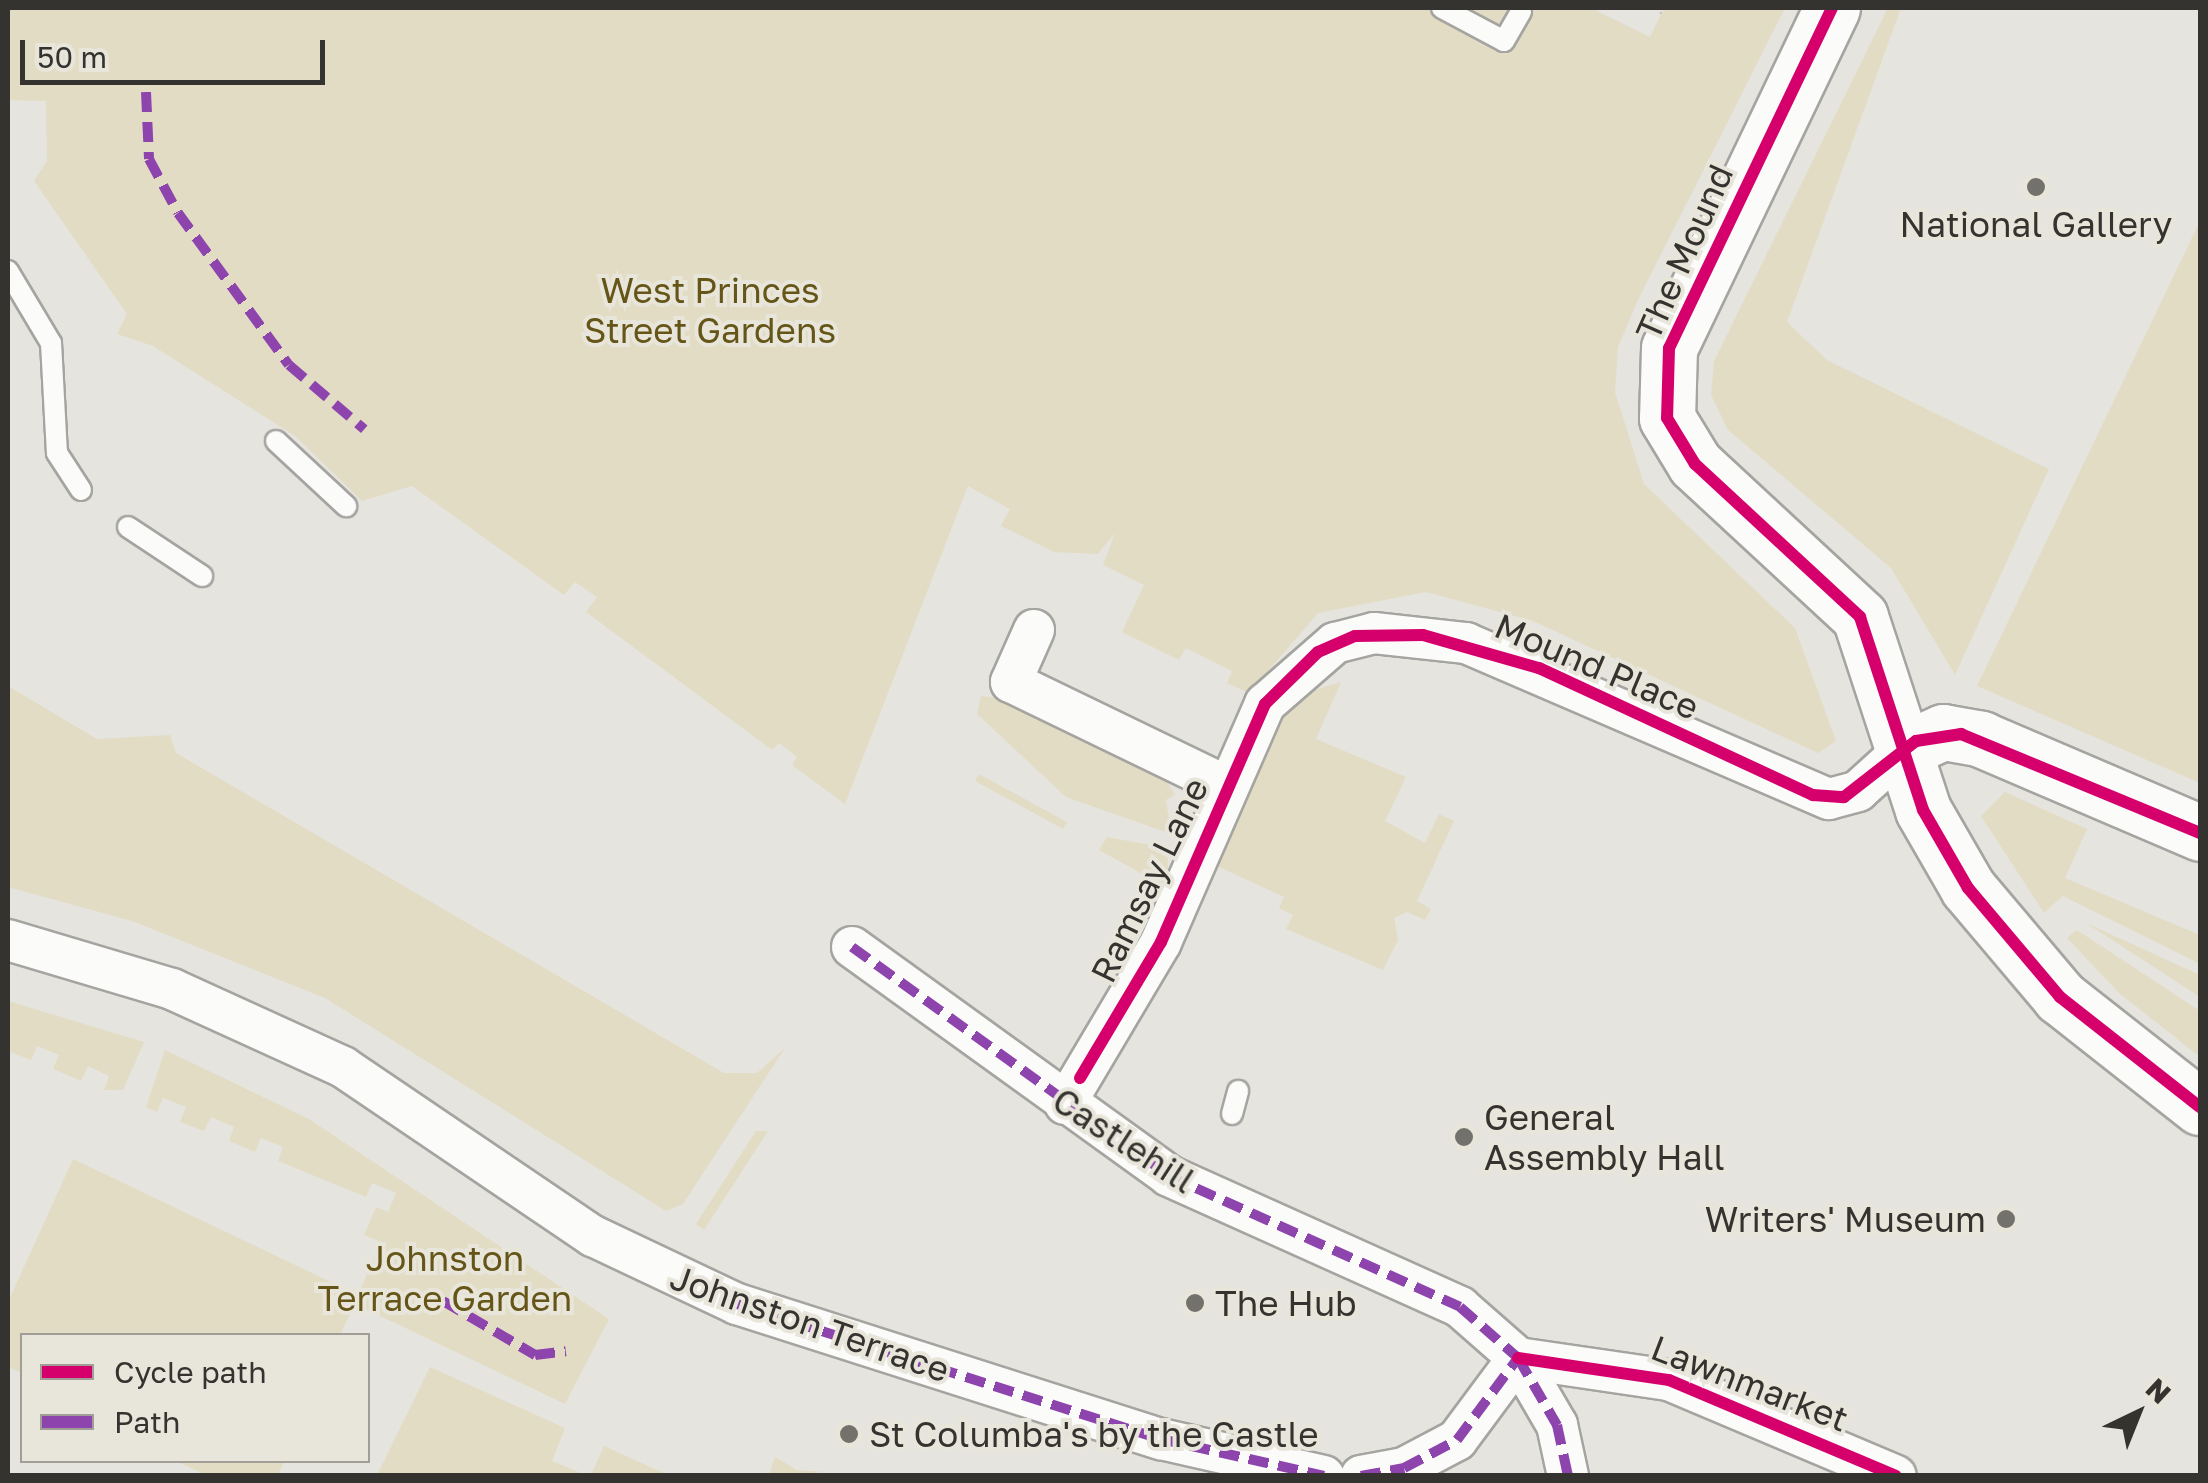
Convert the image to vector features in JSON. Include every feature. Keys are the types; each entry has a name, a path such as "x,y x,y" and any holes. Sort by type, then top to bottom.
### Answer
{"street":[{"name":"The Mound","path":"1832,8 1679,323 1664,393 1695,464 1860,617 1903,750 1941,846 2014,945 2085,1020 2200,1107"},
{"path":"1034,630 1011,682 1228,786"},
{"name":"Mound Place","path":"1265,704 1335,644 1374,632 1423,635 1539,668 1846,808 1903,750"},
{"name":"Ramsay Lane","path":"1072,1091 1161,942 1265,704"},
{"path":"1903,750 1942,732 1981,739 2200,833"},
{"name":"Johnston Terrace","path":"8,940 172,989 343,1067 593,1236 737,1304 1161,1439 1324,1476"},
{"name":"Castlehill","path":"852,947 1198,1175 1437,1292 1518,1358"},
{"path":"1362,1476 1404,1468 1456,1440 1518,1358 1557,1425 1568,1476"},
{"name":"Lawnmarket","path":"1518,1358 1645,1372 1896,1476"}],"lane":[{"path":"1442,8 1504,41 1521,11"},
{"path":"8,271 50,344 57,453 81,490"},
{"path":"276,441 346,506"},
{"path":"128,526 202,576"},
{"path":"1232,1114 1238,1091"}],"green space":[{"name":"West Princes Street Gardens","path":"8,8 1591,8 1650,37 1664,8 1785,8 1638,300 1618,347 1615,392 1644,484 1795,628 1836,741 1818,753 1533,621 1426,592 1318,613 1249,693 1227,683 1232,671 1186,648 1179,660 1122,632 1144,585 1103,565 1115,533 1098,554 1054,552 1001,526 1010,509 968,486 845,804 792,765 797,757 779,743 772,750 586,612 597,597 575,582 564,595 412,486 362,501 295,436 153,346 117,334 127,314 34,181 47,161 46,101 8,100"},
{"path":"1888,8 1901,8 1787,322 1827,360 2049,469 1955,675 1891,568 1728,430 1711,395 1714,361"},
{"path":"2200,221 2200,783 1977,686"},
{"path":"1341,682 1316,739 1406,777 1385,821 1425,843 1439,814 1454,821 1417,901 1431,909 1425,920 1407,912 1394,918 1398,940 1383,970 1286,929 1293,915 1279,908 1284,897 1217,866 1277,722 1311,691"},
{"path":"8,686 97,739 170,735 176,753 724,1073 757,1073 785,1048 683,1204 666,1211 325,998 132,921 8,887"},
{"path":"981,696 1008,699 1163,775 1175,795 1166,800 1171,834 1066,797 977,714"},
{"path":"979,774 1067,822 1063,829 975,781"},
{"path":"2005,792 2087,829 2065,878 2200,935 2200,964 2063,896 2044,913 1981,816"},
{"path":"1107,837 1167,848 1169,889 1099,850"},
{"path":"2086,923 2200,975 2200,997"},
{"path":"2077,930 2200,1011 2200,1057 2119,993 2067,938"},
{"path":"8,1001 144,1042 123,1090 104,1090 109,1076 88,1066 81,1081 53,1069 59,1055 37,1046 31,1060 8,1051"},
{"name":"Johnston Terrace Garden","path":"165,1050 309,1119 609,1319 565,1404 355,1304 341,1333 20,1333 20,1372 8,1367 8,1302 73,1159 358,1295 381,1242 364,1235 376,1207 388,1212 396,1193 372,1183 366,1197 278,1161 283,1147 261,1138 255,1152 229,1141 234,1127 211,1117 204,1131 180,1122 186,1107 163,1098 157,1112 146,1107"},
{"path":"756,1131 768,1131 704,1230 696,1224"},
{"path":"430,1367 565,1428 552,1461 586,1475 377,1475"},
{"path":"604,1446 668,1475 591,1475"},
{"path":"775,1457 797,1470 824,1472 769,1475"},
{"path":"180,1463 283,1463 278,1476 206,1475"}],"marked path":[{"path":"146,92 149,159 178,213 289,365 364,429"},
{"path":"852,947 1169,1176 1460,1307 1518,1358 1557,1425 1568,1476"},
{"path":"443,1301 535,1355 566,1351"},
{"path":"737,1304 1161,1439 1324,1476"},
{"path":"1361,1476 1404,1468 1457,1440 1518,1358"}],"cycle path":[{"path":"1832,8 1669,348 1667,418 1695,464 1860,617 1923,810 1968,888 2060,997 2200,1107"},
{"path":"1080,1078 1161,942 1265,704 1318,652 1355,636 1423,635 1539,668 1813,795 1844,797 1916,741 1961,734 2200,833"},
{"path":"1518,1358 1669,1380 1896,1476"}],"place":[{"name":"National Gallery","path":"2036,187"},
{"name":"General Assembly Hall","path":"1464,1137"},
{"name":"Writers' Museum","path":"2006,1219"},
{"name":"The Hub","path":"1195,1303"},
{"name":"St Columba's by the Castle","path":"849,1434"}]}
